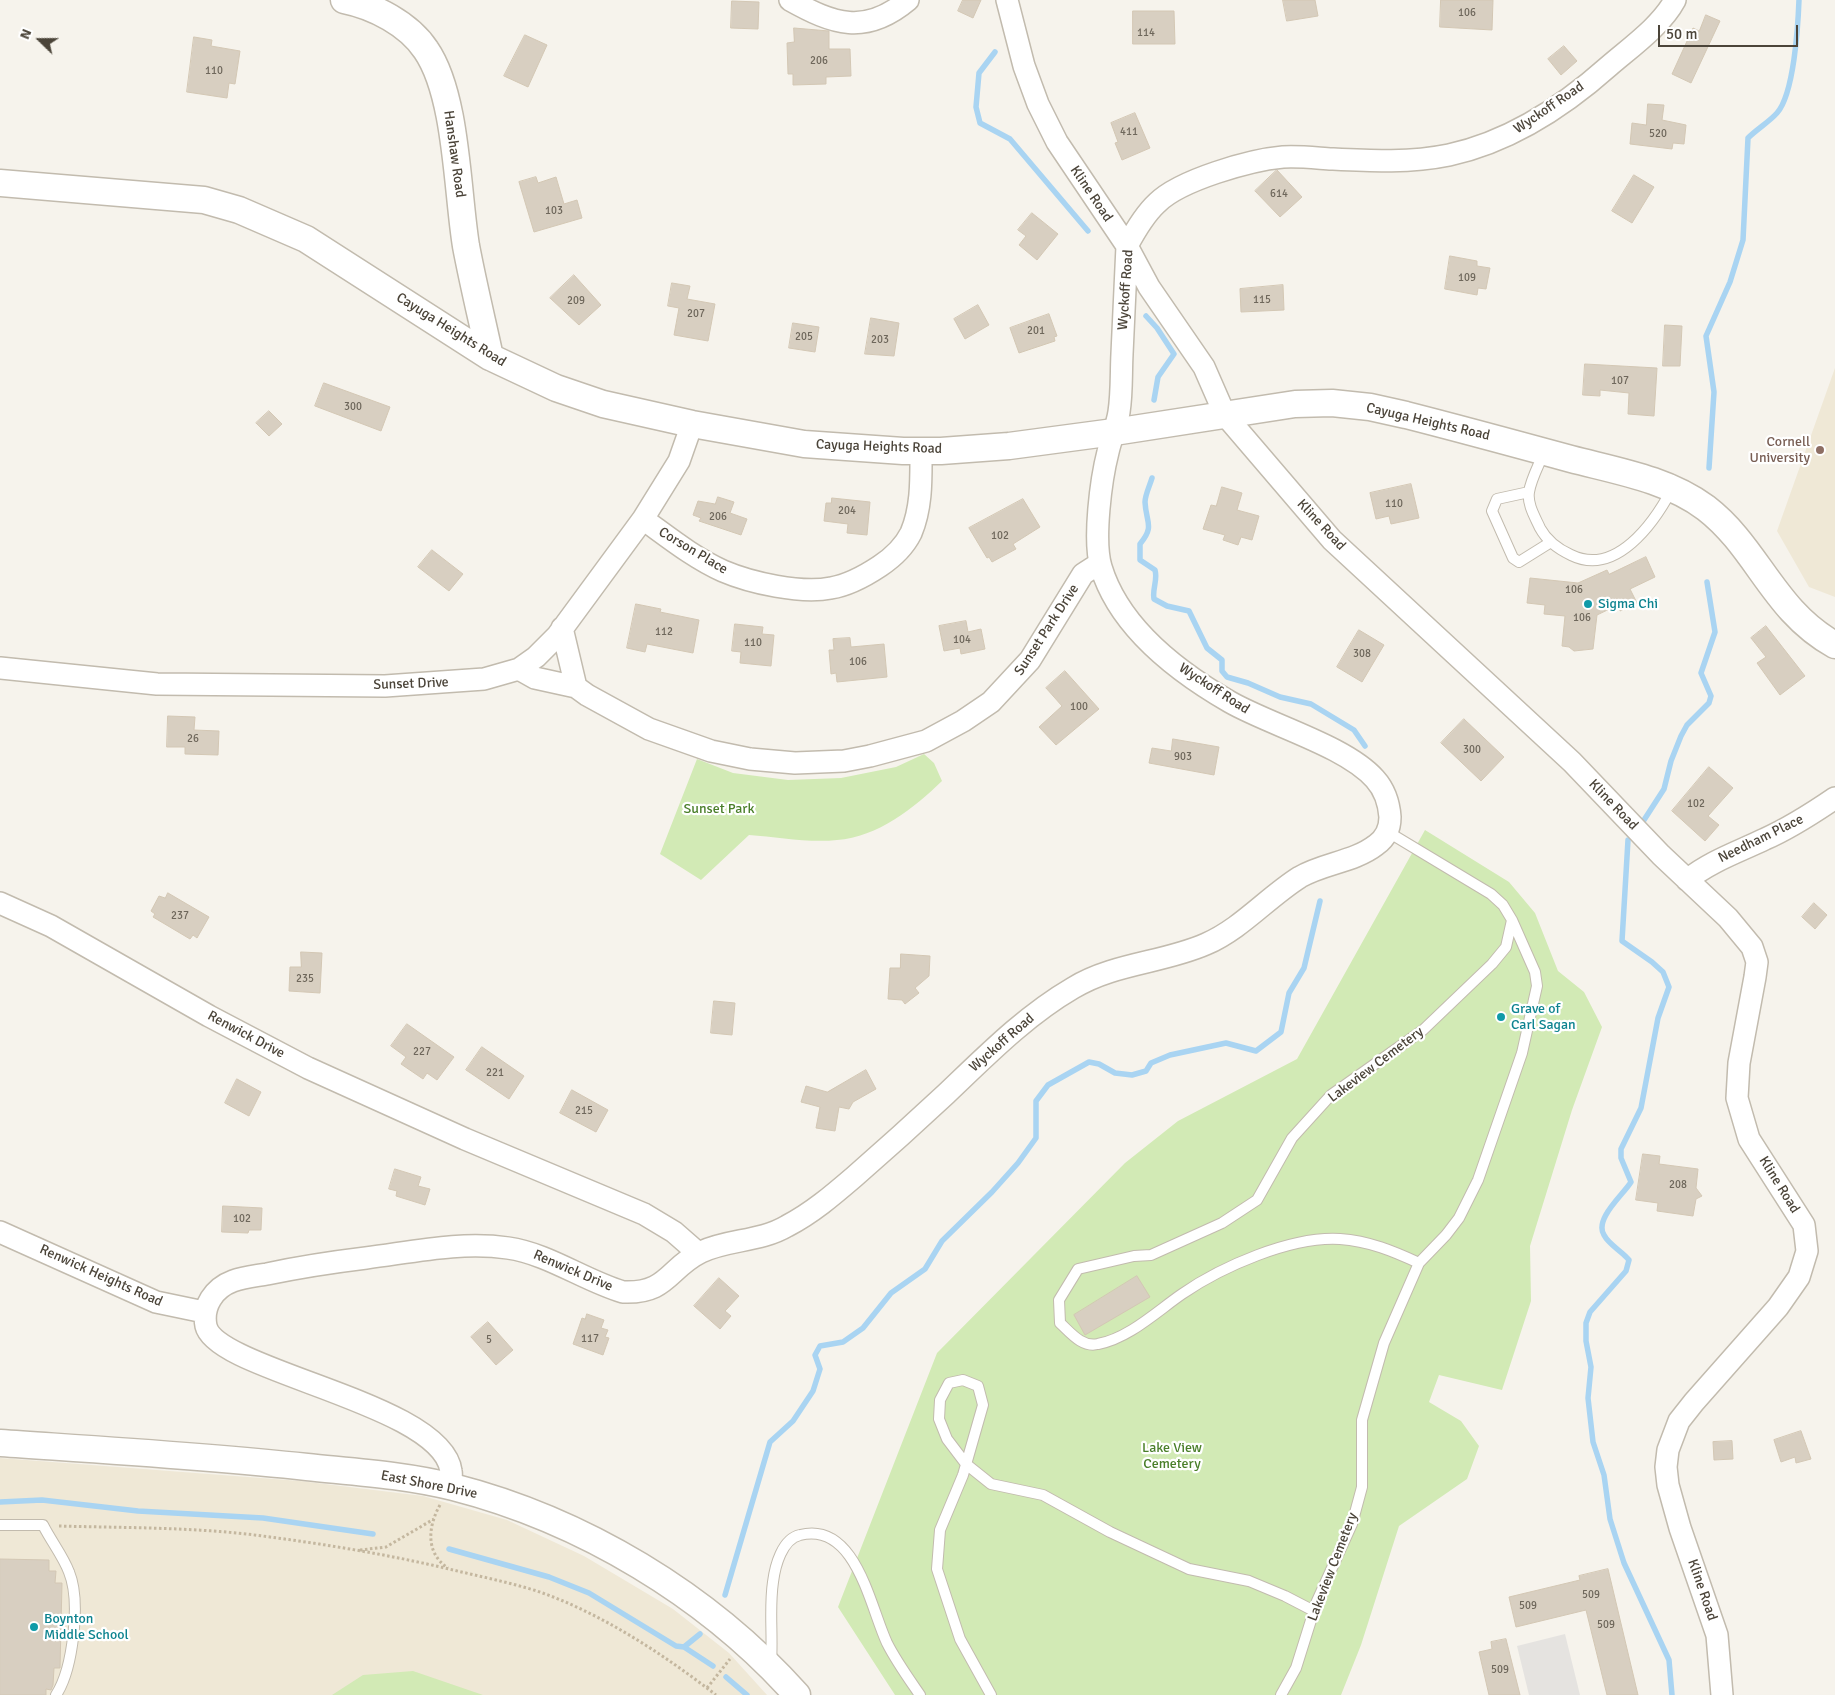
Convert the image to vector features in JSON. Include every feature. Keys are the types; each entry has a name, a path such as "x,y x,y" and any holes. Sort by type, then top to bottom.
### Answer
{"street":[{"name":"Hanshaw Road","path":"344,0 397,21 417,39 433,62 443,88 449,113 466,245 490,357"},
{"path":"790,0 820,16 849,23 866,22 883,17 908,0"},
{"name":"Kline Road","path":"1007,0 1024,66 1038,104 1056,142 1127,246 1149,287 1204,367 1225,414 1332,540 1565,756 1743,934 1752,947 1757,962 1738,1063 1737,1098 1749,1138 1804,1225 1807,1251 1799,1277 1778,1307 1679,1421 1668,1450 1666,1467 1668,1485 1680,1528 1717,1635 1722,1695"},
{"name":"Wyckoff Road","path":"698,1253 715,1246 764,1237 787,1227 821,1204 881,1154 1013,1032 1069,989 1112,970 1183,953 1212,942 1301,877 1320,867 1372,849 1384,838 1388,832 1390,818 1388,803 1381,787 1373,776 1344,756 1257,716 1192,678 1162,654 1134,624 1113,593 1100,563 1098,531 1107,456 1120,407 1127,246 1158,201 1198,180 1226,169 1283,157 1388,162 1418,160 1464,150 1509,135 1543,115 1600,74 1652,28 1675,0"},
{"name":"Cayuga Heights Road","path":"0,183 204,200 239,210 306,239 490,357 556,388 595,402 692,424 804,444 922,451 1009,446 1295,404 1332,403 1370,407 1644,478 1691,498 1719,520 1741,544 1783,603 1807,627 1835,645"},
{"name":"Sunset Drive","path":"0,668 157,684 365,686 449,683 484,678 519,669 550,644 643,519 678,461 692,424"},
{"name":"Corson Place","path":"643,519 704,560 738,577 810,590 831,588 852,582 890,559 910,534 920,505 922,451"},
{"name":"Sunset Park Drive","path":"519,669 535,678 576,687 649,729 672,739 730,756 776,762 813,764 878,754 932,737 963,722 991,702 1030,660 1083,574 1100,563"},
{"path":"562,628 576,687"},
{"name":"Needham Place","path":"1687,880 1717,860 1766,839 1806,818 1835,798"},
{"name":"Renwick Drive","path":"0,903 51,926 208,1016 308,1068 465,1139 644,1214 674,1232 698,1253 662,1283 651,1289 636,1292 611,1288 532,1254 510,1248 470,1245 311,1265 233,1281 211,1298 204,1312"},
{"name":"Renwick Heights Road","path":"0,1232 156,1302 204,1312"},
{"path":"204,1312 207,1329 213,1339 226,1349 363,1403 431,1441 446,1459 451,1470 447,1492"},
{"name":"East Shore Drive","path":"0,1443 271,1463 394,1476 447,1492 502,1501 598,1543 665,1583 722,1624 771,1668 796,1695"}],"lane":[{"path":"1544,451 1529,492 1532,510 1543,533 1551,542 1558,549 1579,559 1602,559 1624,550 1658,515 1672,489"},
{"path":"1529,492 1497,499 1493,504 1492,511 1513,558 1519,562 1551,542"},
{"name":"Lakeview Cemetery","path":"1281,1695 1296,1668 1314,1611 1352,1524 1362,1487 1362,1420 1384,1343 1419,1263 1446,1235 1459,1218 1478,1180 1522,1053 1537,986 1535,972 1512,920 1502,905 1490,894 1388,832"},
{"name":"Lakeview Cemetery","path":"1419,1263 1386,1248 1361,1242 1340,1239 1311,1241 1260,1254 1208,1276 1126,1334 1097,1345 1084,1343 1060,1323 1059,1300 1078,1269 1134,1256 1151,1255 1222,1223 1257,1200 1292,1138 1324,1102 1423,1030 1492,964 1506,947 1512,920"},
{"path":"991,1695 960,1639 937,1569 940,1530 966,1464 983,1404 978,1386 963,1380 950,1383 940,1400 939,1419 947,1439 966,1464 990,1484 1043,1495 1110,1532 1189,1569 1249,1581 1314,1611"},
{"path":"0,1525 42,1525 69,1571 74,1589 73,1624 69,1657 62,1686 56,1695"},
{"path":"771,1668 773,1581 782,1551 799,1535 814,1534 836,1539 851,1556 888,1644 920,1695"}],"path":[{"path":"447,1492 430,1529 431,1541 440,1563 449,1569"},
{"path":"354,1550 386,1547 434,1519"},
{"path":"42,1525 182,1530 269,1536 354,1550 449,1569 537,1592 578,1609 661,1656 716,1695"},
{"path":"707,1688 734,1654"}],"shaded area":[{"name":"Cornell University","path":"1835,368 1835,597 1809,587 1777,531"},
{"path":"0,1458 300,1481 423,1496 507,1520 584,1556 673,1609 729,1653 767,1695 0,1695"},
{"path":"1565,1634 1580,1695 1529,1695 1517,1646"}],"green space":[{"name":"Sunset Park","path":"924,754 934,763 942,781 907,811 894,820 867,833 852,838 826,841 749,835 701,880 660,854 697,759 733,773 788,780 841,778 896,767"},
{"name":"Lake View Cemetery","path":"1425,830 1509,882 1535,913 1558,971 1584,992 1602,1027 1572,1110 1530,1246 1531,1301 1502,1390 1439,1375 1429,1402 1461,1421 1479,1446 1467,1479 1399,1526 1361,1645 1341,1695 895,1695 838,1607 937,1353 1125,1163 1178,1121 1297,1059"},
{"path":"413,1671 483,1695 332,1695 363,1675"}],"building":[{"path":"963,0 981,0 973,18 958,11"},
{"path":"1283,0 1315,0 1318,16 1287,21"},
{"path":"1441,0 1493,0 1492,30 1440,27"},
{"path":"732,1 759,2 758,29 731,28"},
{"path":"1133,11 1174,11 1175,44 1133,44"},
{"path":"1706,15 1720,21 1691,83 1672,74 1693,28 1699,31"},
{"path":"794,28 829,31 829,49 850,49 851,76 826,77 826,84 793,85 793,74 788,74 787,43 794,42"},
{"path":"525,35 547,45 528,87 504,76"},
{"path":"194,37 212,40 211,46 240,51 235,84 229,83 227,98 187,92"},
{"path":"1564,46 1577,61 1561,75 1548,59"},
{"path":"1648,104 1664,105 1662,120 1686,125 1684,144 1673,143 1672,149 1630,144 1632,123 1646,125"},
{"path":"1135,113 1150,148 1122,160 1115,143 1118,142 1111,123"},
{"path":"1277,170 1302,197 1280,217 1255,191"},
{"path":"1634,175 1654,187 1632,223 1612,211"},
{"path":"536,177 538,183 556,177 564,204 577,200 582,218 534,232 519,182"},
{"path":"1032,213 1058,234 1037,260 1019,245 1026,236 1018,230"},
{"path":"1450,256 1477,261 1477,266 1490,268 1486,289 1478,288 1477,295 1445,289"},
{"path":"574,275 601,305 579,325 550,298"},
{"path":"672,283 690,286 687,299 715,304 708,341 674,335 679,308 668,306"},
{"path":"1283,285 1284,310 1241,312 1240,289"},
{"path":"978,305 989,325 965,339 954,319"},
{"path":"1049,314 1057,336 1054,337 1055,341 1019,353 1010,328"},
{"path":"871,318 899,323 894,356 865,354"},
{"path":"793,323 819,327 815,352 789,348"},
{"path":"1665,325 1682,326 1680,366 1663,366"},
{"path":"1585,364 1657,368 1654,416 1628,414 1629,393 1600,390 1600,396 1583,395"},
{"path":"324,383 390,407 381,431 315,406"},
{"path":"269,411 282,424 269,436 256,423"},
{"path":"1411,484 1419,518 1391,524 1389,516 1376,519 1370,493"},
{"path":"1222,487 1242,493 1237,510 1259,516 1252,540 1241,537 1238,545 1223,540 1225,535 1203,529 1211,505 1216,506"},
{"path":"718,497 734,502 730,513 747,519 741,535 699,521 701,518 693,515 698,501 715,504"},
{"path":"832,498 870,502 867,535 847,533 848,524 824,521 826,503 831,503"},
{"path":"1023,499 1040,527 1013,544 1016,549 992,562 989,557 987,558 969,528"},
{"path":"432,550 463,574 449,591 418,567"},
{"name":"Sigma Chi","path":"1646,557 1655,577 1630,589 1637,603 1620,611 1618,605 1597,615 1593,649 1574,651 1569,647 1562,646 1565,616 1544,614 1545,605 1527,603 1530,578 1578,583 1607,570 1609,574"},
{"path":"636,604 661,609 660,612 699,620 693,653 647,644 645,652 627,648"},
{"path":"966,621 968,632 981,629 985,649 961,654 960,648 944,651 939,626"},
{"path":"735,624 763,627 762,634 774,635 771,666 740,663 741,652 732,651"},
{"path":"1766,626 1805,676 1780,695 1757,663 1766,657 1751,638"},
{"path":"1359,630 1384,645 1362,682 1337,667"},
{"path":"850,638 851,647 884,644 887,677 837,682 836,673 831,674 829,650 834,650 833,639"},
{"path":"1065,671 1099,709 1056,745 1039,727 1062,706 1046,688"},
{"path":"168,716 195,717 194,730 219,731 218,755 185,754 185,747 167,747"},
{"path":"1464,719 1504,757 1481,781 1441,743"},
{"path":"1173,739 1219,747 1214,775 1149,763 1152,748 1171,751"},
{"path":"1709,767 1733,788 1708,816 1719,825 1705,841 1672,811"},
{"path":"168,893 209,917 197,938 193,935 190,939 153,917 155,914 151,911 159,896 165,898"},
{"path":"1814,903 1827,915 1815,929 1802,917"},
{"path":"301,952 322,953 320,993 289,991 290,967 301,967"},
{"path":"901,954 930,956 929,976 915,988 919,993 905,1004 902,1000 888,999 890,968 900,968"},
{"path":"714,1001 735,1003 732,1035 711,1033"},
{"path":"407,1024 454,1057 437,1080 427,1073 423,1079 401,1064 406,1057 391,1046"},
{"path":"482,1047 524,1076 509,1099 466,1070"},
{"path":"866,1070 876,1089 853,1102 849,1109 839,1107 835,1131 816,1128 820,1107 801,1102 806,1086 827,1092"},
{"path":"237,1079 261,1092 249,1116 225,1103"},
{"path":"572,1090 608,1110 596,1132 560,1113"},
{"path":"1643,1154 1660,1156 1659,1164 1698,1169 1696,1188 1702,1196 1696,1199 1693,1216 1657,1211 1658,1203 1636,1200"},
{"path":"395,1169 421,1177 418,1186 430,1189 425,1205 396,1196 397,1191 389,1189"},
{"path":"223,1206 262,1208 261,1230 249,1230 248,1233 222,1232"},
{"path":"1137,1276 1150,1297 1085,1335 1074,1315"},
{"path":"719,1278 739,1296 725,1311 731,1316 720,1329 694,1306"},
{"path":"587,1314 604,1320 601,1328 608,1330 605,1337 609,1338 603,1355 573,1344 582,1318 585,1319"},
{"path":"488,1322 513,1350 496,1365 471,1337"},
{"path":"1801,1431 1811,1459 1796,1463 1795,1457 1781,1462 1774,1440"},
{"path":"1732,1441 1733,1459 1714,1460 1713,1442"},
{"name":"Boynton Middle School","path":"0,1559 49,1560 49,1571 56,1571 55,1583 62,1583 60,1668 54,1668 53,1685 51,1690 46,1689 46,1695 0,1695"},
{"path":"1608,1569 1638,1695 1607,1695 1586,1610 1516,1627 1509,1597 1580,1580 1579,1576"},
{"path":"1506,1639 1520,1695 1489,1695 1479,1652 1492,1649 1491,1642"}],"waterway":[{"path":"1709,468 1714,392 1706,336 1730,282 1743,240 1748,138 1777,113 1783,104 1787,91 1794,59 1799,0"},
{"path":"995,52 979,73 976,107 980,123 1010,139 1088,231"},
{"path":"1146,316 1157,328 1174,354 1158,377 1154,400"},
{"path":"1152,478 1145,502 1148,528 1145,538 1140,544 1140,560 1155,570 1154,599 1167,606 1189,611 1207,648 1222,660 1222,671 1227,677 1248,683 1280,697 1311,704 1354,730 1365,746"},
{"path":"1644,820 1664,789 1671,761 1681,736 1687,725 1709,703 1711,696 1701,673 1715,632 1707,582"},
{"path":"1628,840 1622,941 1663,972 1669,987 1658,1018 1641,1108 1621,1149 1621,1158 1631,1182 1611,1207 1603,1222 1602,1229 1606,1239 1629,1260 1626,1271 1590,1312 1586,1323 1586,1341 1591,1367 1588,1398 1593,1442 1604,1475 1610,1519 1624,1563 1669,1660 1672,1695"},
{"path":"725,1595 770,1442 793,1421 813,1391 820,1369 815,1355 820,1346 843,1342 863,1328 891,1293 925,1269 942,1241 992,1192 1018,1163 1036,1138 1036,1101 1048,1085 1089,1062 1099,1064 1115,1073 1132,1075 1146,1071 1151,1063 1170,1055 1226,1043 1256,1051 1281,1032 1289,993 1304,968 1320,901"},
{"path":"0,1502 42,1500 138,1511 263,1518 373,1534"},
{"path":"449,1549 549,1577 589,1593 676,1646 684,1647 700,1634"},
{"path":"684,1647 713,1666"},
{"path":"726,1677 747,1695"}],"place":[{"name":"Cornell University","path":"1820,450"},
{"name":"Sigma Chi","path":"1588,604"},
{"name":"Grave of Carl Sagan","path":"1501,1017"},
{"name":"Boynton Middle School","path":"34,1627"}]}
